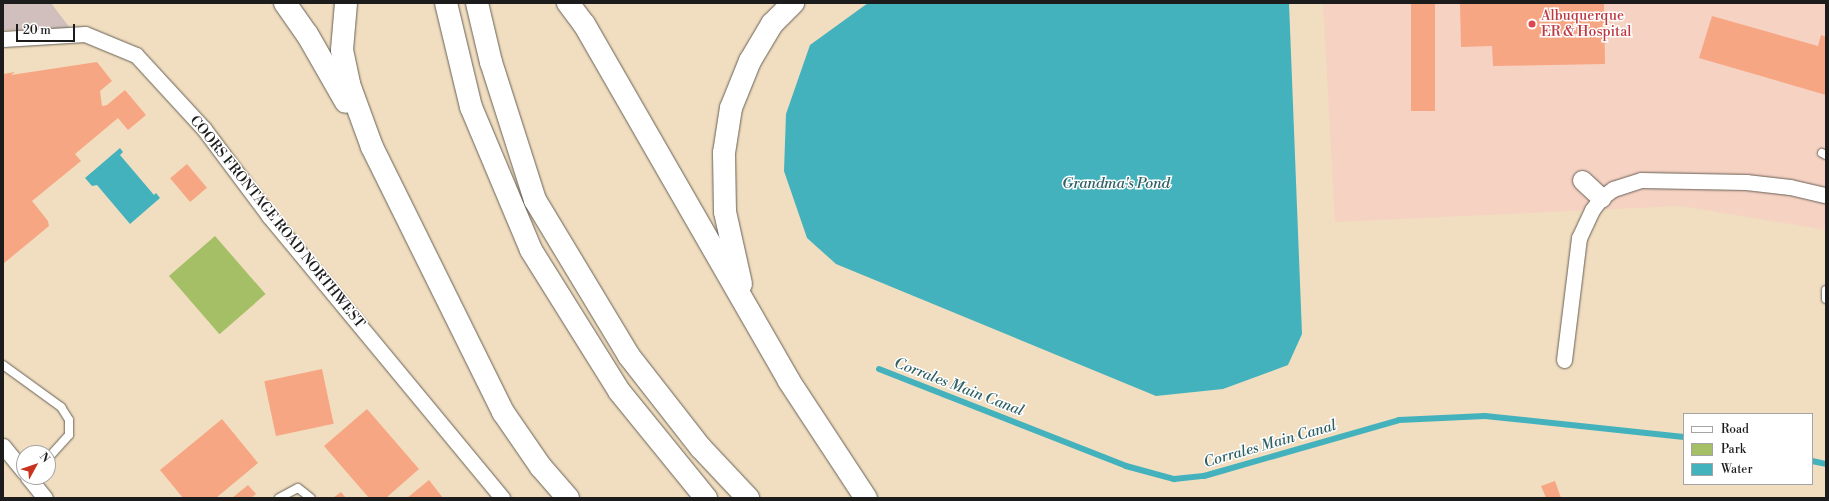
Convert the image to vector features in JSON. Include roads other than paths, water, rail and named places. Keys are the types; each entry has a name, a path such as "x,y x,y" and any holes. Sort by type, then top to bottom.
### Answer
{"highway":[{"path":"285,3 307,34 372,147 502,412 541,468 568,498"},
{"path":"346,3 342,50 349,84 372,147"},
{"path":"446,3 471,107 531,250 619,391 706,498"},
{"path":"477,3 491,62 535,200 629,356 701,448 748,498"},
{"path":"568,3 584,24 789,381 866,498"},
{"path":"745,305 725,212 724,153 731,108 750,61 772,24 793,3"}],"street":[{"name":"COORS FRONTAGE ROAD NORTHWEST","path":"3,39 85,34 136,55 204,129 269,216 502,498"},
{"path":"1582,180 1601,198"},
{"path":"1564,360 1579,238 1592,210 1601,198 1628,183 1641,180 1768,184 1826,195"},
{"path":"3,446 16,462"},
{"path":"34,485 45,498"}],"lane":[{"path":"1826,290 1826,299"},
{"path":"3,364 61,407 69,420 69,435 56,449"},
{"path":"279,498 298,488 311,498"}],"water":[{"name":"Grandma's Pond","path":"868,3 1289,3 1302,334 1288,365 1223,389 1156,396 836,264 807,238 784,171 786,114 810,45"},
{"path":"120,148 123,152 120,155 154,195 156,193 160,198 130,224 97,185 92,186 85,178"}],"waterway":[{"name":"Corrales Main Canal","path":"879,369 1126,466 1174,479 1204,476 1399,420 1485,416 1683,437"},
{"name":"Corrales Main Canal","path":"1813,461 1826,464"}],"place":[{"name":"Albuquerque ER & Hospital","path":"1532,24"}]}
